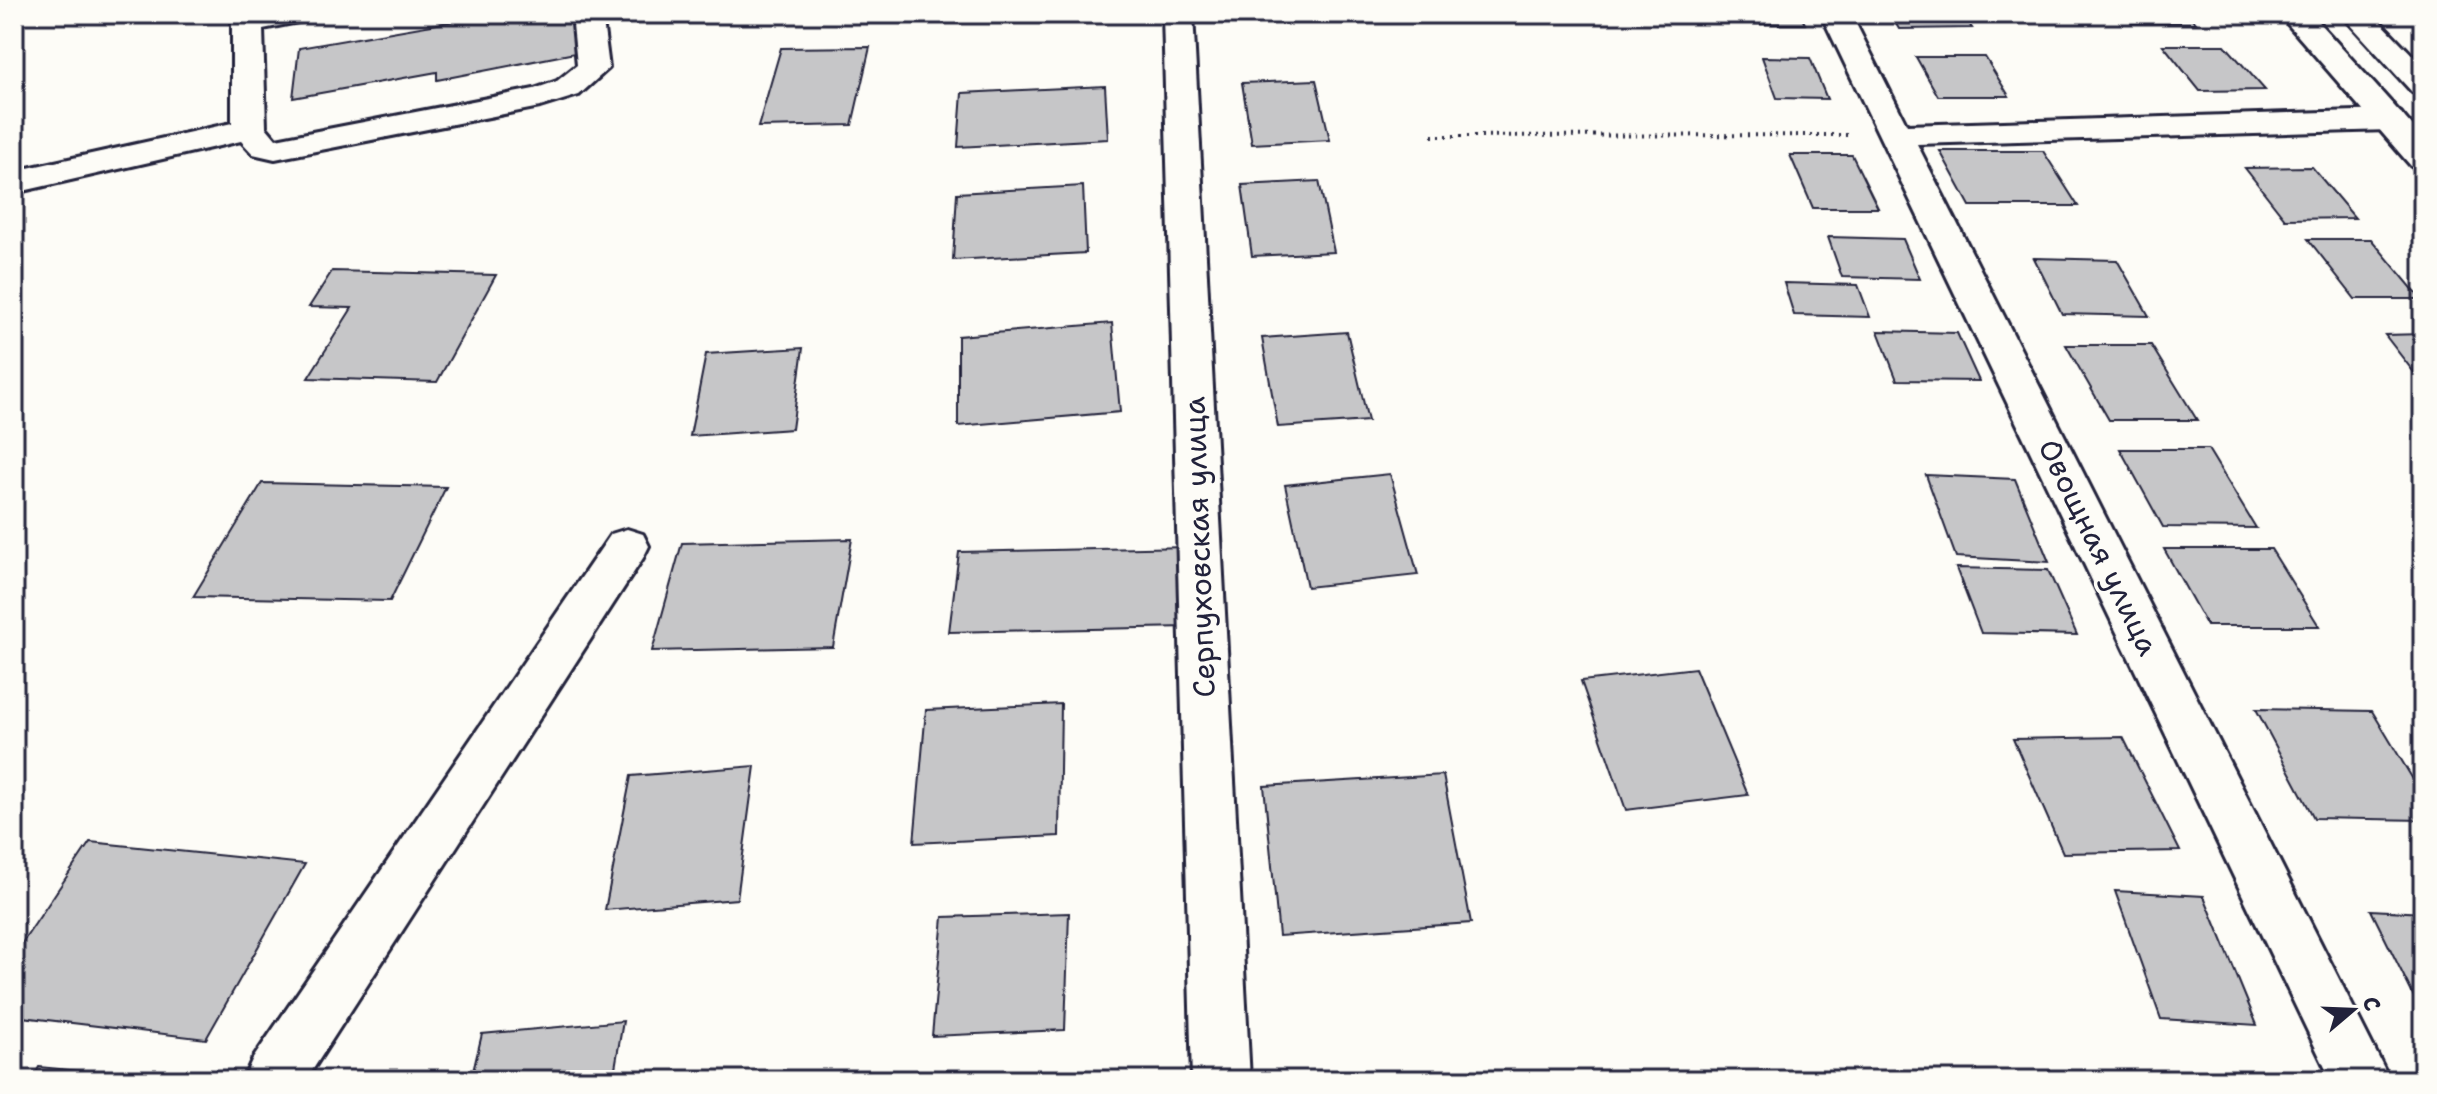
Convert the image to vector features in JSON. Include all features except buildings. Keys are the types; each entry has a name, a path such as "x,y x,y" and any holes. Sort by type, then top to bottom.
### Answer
{"street":[{"path":"297,14 247,18 249,129 265,147 275,149 552,94 568,88 593,68 587,14"},
{"name":"Серпуховская улица","path":"1178,14 1221,1080"},
{"name":"Овощная улица","path":"1836,14 2361,1080"},
{"path":"2294,14 2423,159"},
{"path":"2356,14 2423,85"},
{"path":"1897,135 2389,120"},
{"path":"14,182 249,129"},
{"path":"272,1080 627,546"}],"path":[{"path":"1432,136 1897,135"}]}
